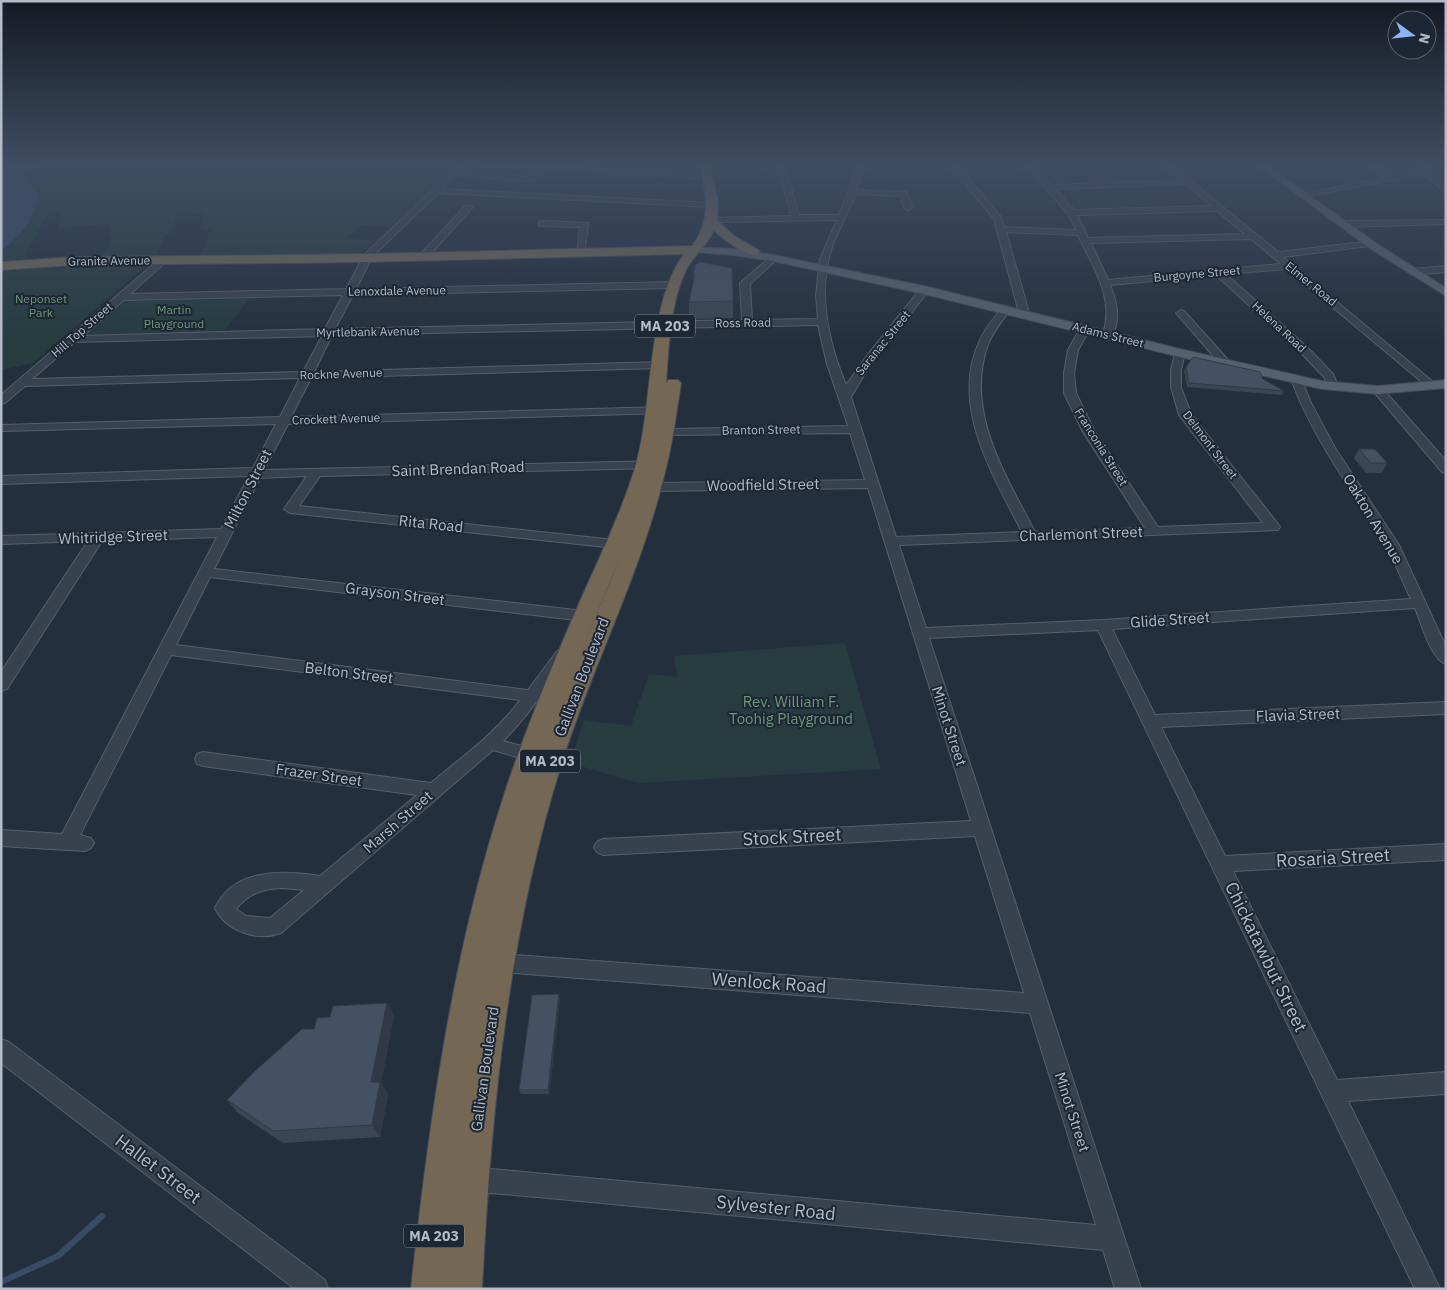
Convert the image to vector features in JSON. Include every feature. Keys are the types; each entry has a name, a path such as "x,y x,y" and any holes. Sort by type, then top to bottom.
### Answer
{"highway":[{"name":"Gallivan Boulevard","path":"464,1289 456,1182 461,1032 474,965 501,850 530,756 581,624 652,464 664,417 674,284 686,258 696,250 709,223"},
{"path":"714,223 730,238 754,251"},
{"name":"Granite Avenue","path":"1,266 57,262 424,257 696,250"},
{"name":"Gallivan Boulevard","path":"664,417 661,365 672,324 699,258 696,250"},
{"name":"Gallivan Boulevard","path":"429,1289 488,1044 501,963 528,837 546,774 551,701 654,487 652,464"}],"main road":[{"path":"1342,224 1446,293"},
{"name":"Adams Street","path":"696,250 718,246 754,251 773,258"},
{"name":"Adams Street","path":"696,250 733,252 773,258 924,290 1296,380 1378,390 1442,385"}],"street":[{"name":"Milton Street","path":"1,838 76,842 166,649 366,258 401,223"},
{"path":"424,257 454,223"},
{"name":"Minot Street","path":"839,223 824,257 820,280 821,322 829,354 845,397 1128,1289"},
{"path":"998,223 1022,309 1020,313"},
{"path":"1077,223 1112,302 1112,321 1108,334"},
{"name":"Elmer Road","path":"1238,223 1288,266 1442,385"},
{"path":"1342,224 1384,223"},
{"path":"542,224 584,225 581,254"},
{"path":"1001,230 1083,237 1253,236"},
{"path":"1276,256 1369,243"},
{"path":"747,323 745,283 773,258"},
{"name":"Hill Top Street","path":"1,401 164,260"},
{"name":"Burgoyne Street","path":"1105,283 1288,266"},
{"path":"1412,272 1446,269"},
{"name":"Helena Road","path":"1218,272 1305,351 1330,376 1333,386"},
{"name":"Lenoxdale Avenue","path":"120,297 674,284"},
{"name":"Saranac Street","path":"845,397 858,373 871,355 906,317 924,290"},
{"path":"1005,310 985,340 980,353 976,374 975,403 983,439 1031,536"},
{"path":"1181,313 1225,363"},
{"name":"Ross Road","path":"672,324 821,322"},
{"name":"Myrtlebank Avenue","path":"71,339 672,324"},
{"name":"Franconia Street","path":"1085,329 1073,350 1068,373 1070,393 1089,432 1154,531"},
{"name":"Delmont Street","path":"1180,353 1176,370 1176,386 1185,415 1272,527"},
{"name":"Rockne Avenue","path":"22,383 661,365"},
{"name":"Oakton Avenue","path":"1296,380 1304,403 1356,492 1376,517 1392,545 1420,603 1440,651 1446,659"},
{"path":"1378,390 1446,470"},
{"name":"Crockett Avenue","path":"1,428 284,420 664,417"},
{"name":"Branton Street","path":"664,417 854,429"},
{"name":"Saint Brendan Road","path":"1,480 256,473 314,474 652,464"},
{"name":"Rita Road","path":"314,474 290,509 615,544"},
{"name":"Woodfield Street","path":"654,487 872,484"},
{"name":"Charlemont Street","path":"890,541 1272,527"},
{"name":"Whitridge Street","path":"1,540 226,533"},
{"path":"1,685 98,538"},
{"name":"Grayson Street","path":"206,572 581,624"},
{"name":"Glide Street","path":"919,632 1104,625 1420,603"},
{"name":"Chickatawbut Street","path":"1104,625 1428,1289"},
{"name":"Belton Street","path":"166,649 551,701"},
{"name":"Gallivan Boulevard","path":"490,744 515,718 551,701"},
{"name":"Flavia Street","path":"1150,721 1446,708"},
{"path":"490,744 530,756"},
{"name":"Marsh Street","path":"323,885 293,880 250,885 233,896 225,908 229,916 235,921 255,927 274,928 490,744"},
{"name":"Frazer Street","path":"203,759 434,790"},
{"name":"Stock Street","path":"603,847 982,828"},
{"name":"Rosaria Street","path":"1220,864 1446,852"},
{"name":"Wenlock Road","path":"501,963 1038,1004"},
{"name":"Hallet Street","path":"1,1049 316,1289"},
{"path":"1332,1091 1446,1083"},
{"name":"Sylvester Road","path":"456,1182 491,1181 1112,1239"}],"green space":[{"path":"1,223 43,223 26,253 28,256 26,259 1,261"},
{"path":"59,223 174,223 171,233 165,234 156,255 100,256 111,244 109,224 58,228"},
{"path":"202,223 394,223 390,227 361,225 346,238 376,240 361,254 199,255 203,250 210,229 200,229"},
{"name":"Neponset Park","path":"68,266 139,266 143,268 33,363 1,370 1,270"},
{"name":"Martin Playground","path":"249,299 223,332 85,336 125,301"},
{"name":"Rev. William F. Toohig Playground","path":"845,643 881,769 638,783 570,763 584,720 631,726 649,674 677,677 674,656"}],"water":[{"path":"1,223 28,223 21,232 1,250"}],"building":[{"path":"700,262 732,268 733,301 689,302 695,274 693,274 696,264"},
{"path":"1193,357 1260,372 1263,379 1284,391 1189,383 1186,367"},
{"path":"1359,449 1375,449 1387,463 1371,463"},
{"path":"559,994 548,1090 519,1090 532,995"},
{"path":"387,1003 371,1082 380,1082 372,1125 273,1131 227,1100 256,1070 302,1029 314,1029 317,1018 330,1017 333,1006"}],"waterway":[{"path":"1,1282 58,1256 102,1216"}]}
